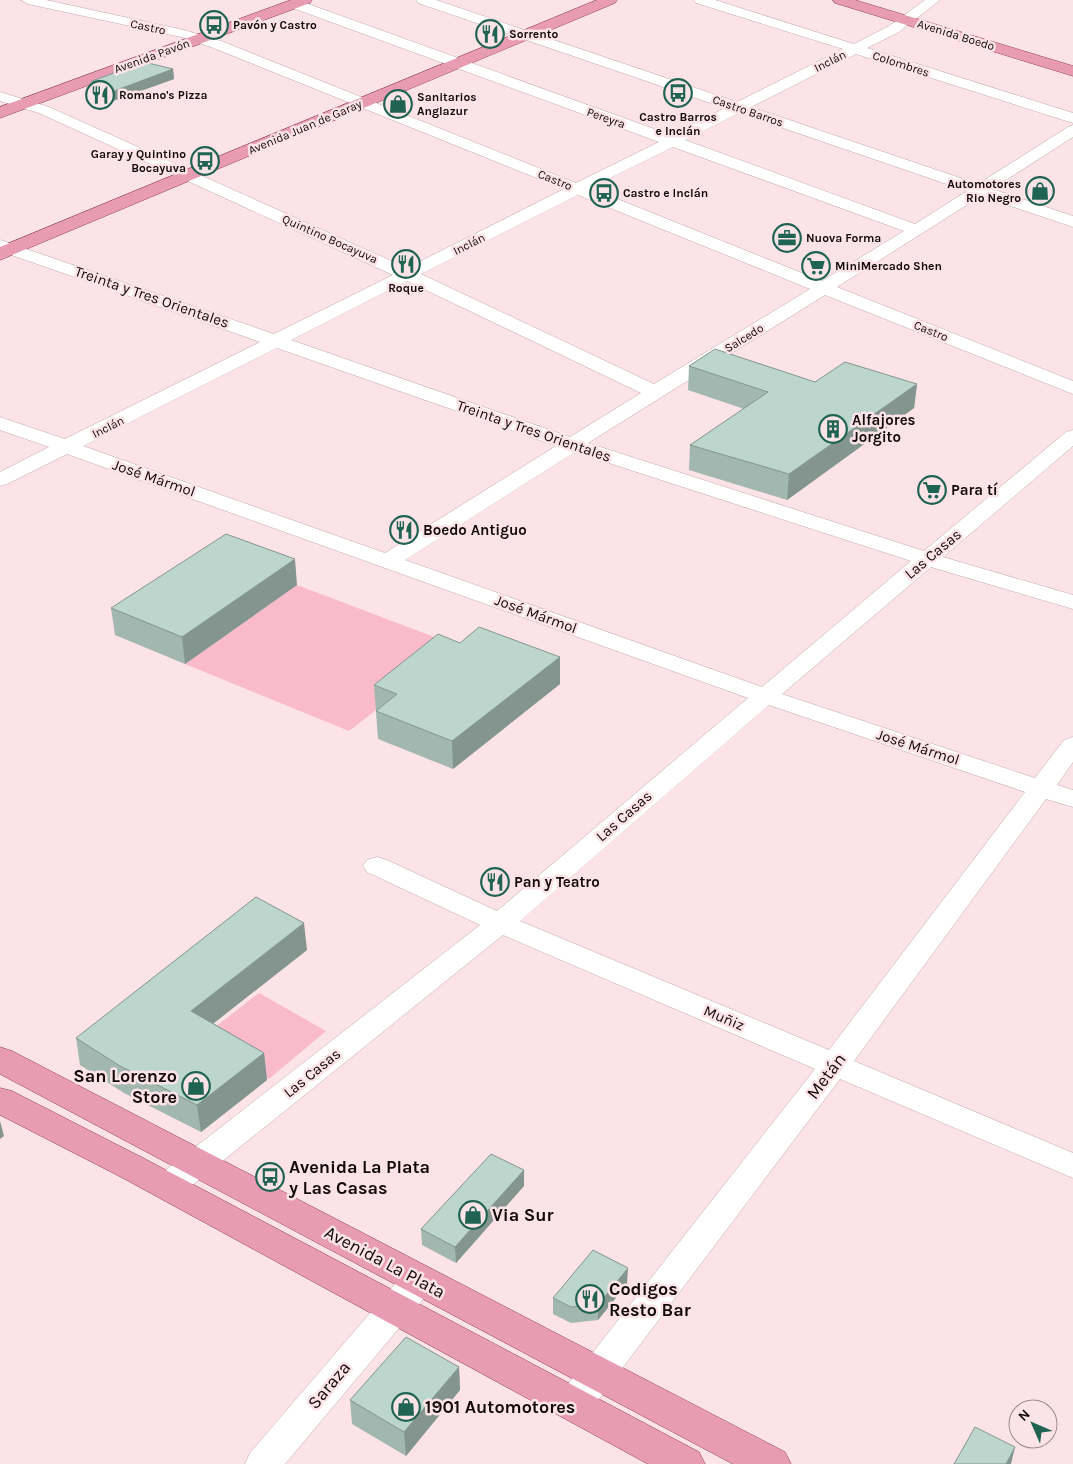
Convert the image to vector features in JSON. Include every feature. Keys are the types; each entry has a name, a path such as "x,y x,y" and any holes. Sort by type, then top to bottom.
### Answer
{"main road":[{"name":"Avenida Juan de Garay","path":"4,249 188,176 610,0"},
{"name":"Avenida Boedo","path":"840,0 1073,71"},
{"name":"Avenida Pavón","path":"0,113 300,2"},
{"name":"Avenida La Plata","path":"0,1060 198,1164 407,1293 574,1404 685,1464"},
{"name":"Avenida La Plata","path":"0,1100 168,1186 407,1293 598,1374 771,1464"}],"street":[{"name":"Castro","path":"28,0 200,39 363,102 1073,388"},
{"name":"Castro Barros","path":"423,0 1073,222"},
{"name":"Colombres","path":"700,0 1073,118"},
{"name":"Inclán","path":"0,480 853,49 907,20 933,0"},
{"name":"Pereyra","path":"300,2 671,142 918,230"},
{"name":"Quintino Bocayuva","path":"0,96 44,110 408,274 655,392"},
{"name":"Salcedo","path":"388,561 655,392 918,230 1073,130"},
{"name":"Treinta y Tres Orientales","path":"4,249 277,340 574,445 927,559 1073,602"},
{"name":"José Mármol","path":"0,423 765,696 1073,798"},
{"name":"Las Casas","path":"168,1186 500,923 1073,436"},
{"name":"Metán","path":"574,1404 834,1065 1073,745"},
{"name":"Muñiz","path":"377,866 500,923 1073,1166"},
{"name":"Saraza","path":"263,1464 407,1293"}],"shaded area":[{"path":"297,585 458,646 349,731 185,664"},
{"path":"259,993 326,1031 269,1079 201,1038"}],"building":[{"path":"144,62 173,69 98,97 92,81"},
{"path":"715,349 815,382 845,362 917,384 789,474 690,445 768,392 689,366"},
{"path":"226,534 295,559 182,637 111,608"},
{"path":"479,627 560,657 452,741 376,711 397,694 374,685 438,634 460,643"},
{"path":"256,897 304,923 191,1011 264,1053 197,1105 120,1066 76,1038"},
{"name":"Via Sur","path":"491,1154 524,1170 455,1247 421,1229"},
{"path":"593,1250 628,1268 598,1305 571,1307 553,1298"},
{"path":"406,1337 459,1367 404,1432 350,1400"},
{"path":"975,1427 1008,1444 1008,1449 1014,1449 1006,1464 954,1464"}],"place":[{"name":"Pavón y Castro","path":"214,25"},
{"name":"Sorrento","path":"490,34"},
{"name":"Castro Barros e Inclán","path":"678,93"},
{"name":"Romano's Pizza","path":"100,95"},
{"name":"Sanitarios Anglazur","path":"398,104"},
{"name":"Garay y Quintino Bocayuva","path":"205,161"},
{"name":"Automotores Rio Negro","path":"1040,191"},
{"name":"Castro e Inclán","path":"604,193"},
{"name":"Nuova Forma","path":"787,238"},
{"name":"Roque","path":"406,264"},
{"name":"MiniMercado Shen","path":"816,266"},
{"name":"Alfajores Jorgito","path":"833,429"},
{"name":"Para tí","path":"932,490"},
{"name":"Boedo Antiguo","path":"404,530"},
{"name":"Pan y Teatro","path":"495,882"},
{"name":"San Lorenzo Store","path":"196,1086"},
{"name":"Avenida La Plata y Las Casas","path":"270,1177"},
{"name":"Via Sur","path":"473,1215"},
{"name":"Codigos Resto Bar","path":"590,1299"},
{"name":"1901 Automotores","path":"406,1407"}]}
